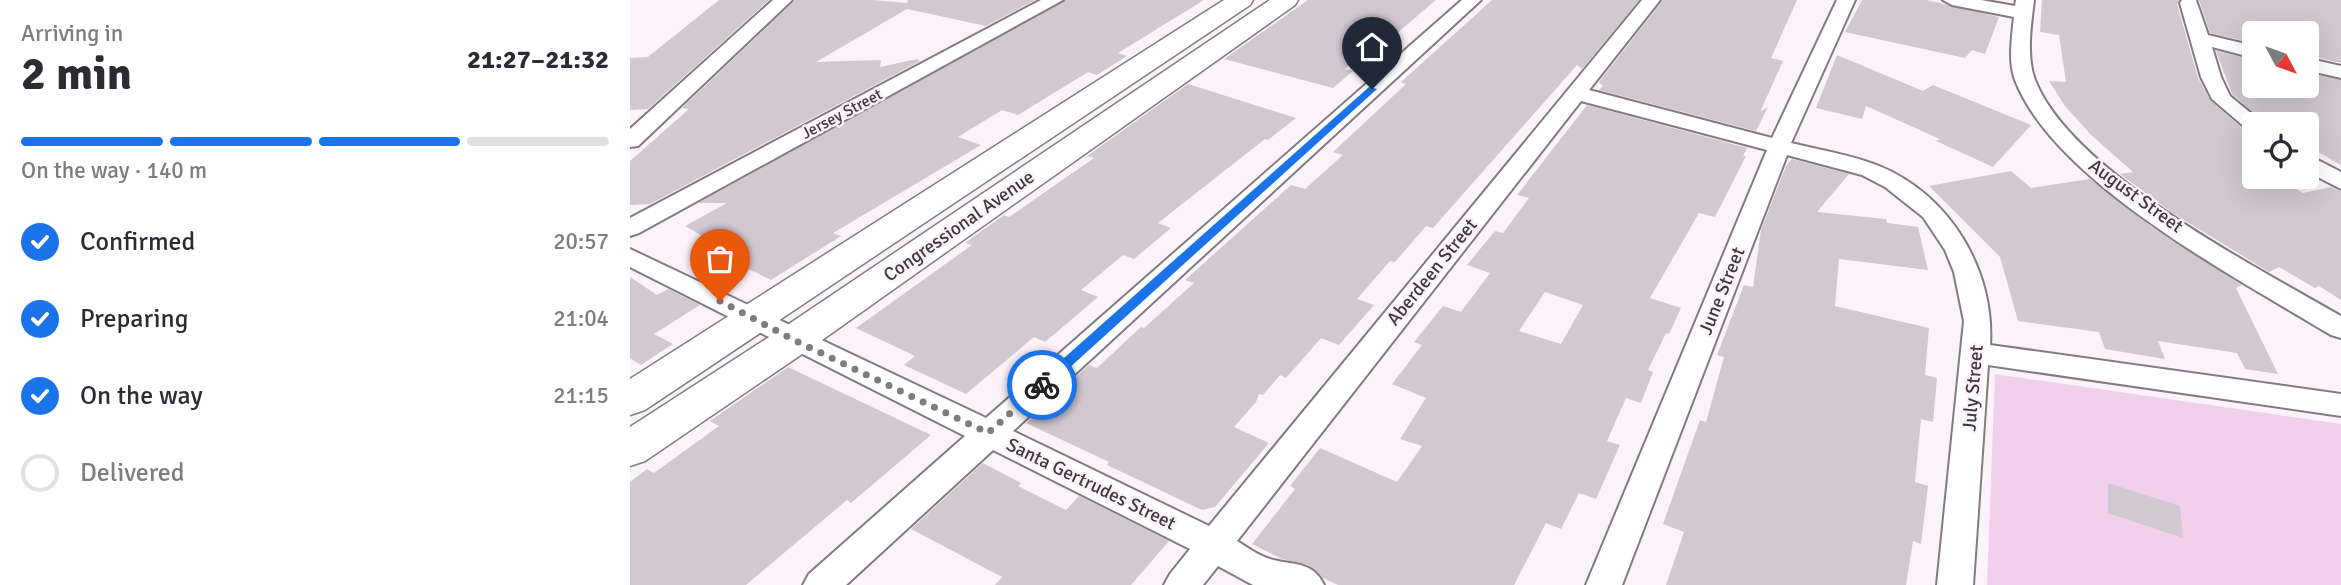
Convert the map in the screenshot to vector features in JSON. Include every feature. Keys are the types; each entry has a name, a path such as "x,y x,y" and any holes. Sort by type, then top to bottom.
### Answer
{"main road":[{"name":"Congressional Avenue","path":"630,399 755,320 1241,0"},
{"name":"Congressional Avenue","path":"630,449 794,340 1286,0"}],"street":[{"path":"630,141 783,0"},
{"name":"Jersey Street","path":"630,228 1054,0"},
{"path":"821,585 1472,0"},
{"name":"Aberdeen Street","path":"1182,585 1651,0"},
{"name":"June Street","path":"1604,585 1780,144 1846,0"},
{"path":"1952,0 2024,7"},
{"path":"2189,3 2211,77 2222,99 2242,115"},
{"name":"August Street","path":"2024,7 2022,35 2025,78 2048,118 2092,166 2134,200 2341,328"},
{"path":"2200,39 2242,49"},
{"path":"2319,67 2341,72"},
{"path":"1576,93 1780,144 1870,170 1896,181 1925,204"},
{"path":"2319,169 2341,182"},
{"name":"July Street","path":"1925,204 1963,260 1974,290 1978,321 1955,585"},
{"name":"Santa Gertrudes Street","path":"630,257 1213,544 1268,580"},
{"path":"1977,353 2341,405"},
{"path":"1268,580 1284,574 1300,579 1306,585"}],"shaded area":[{"path":"1995,374 2341,424 2341,585 1987,585"}],"building":[{"path":"719,0 769,0 648,109 630,110 630,58 648,57"},
{"path":"795,0 907,3 908,0 1035,0 986,26 907,9 816,62 881,60 880,67 917,59 920,61 650,204 630,205 630,161 689,109 682,108"},
{"path":"1065,0 1204,0 1118,53 1127,56 1097,75 1088,72 1018,115 1002,110 958,137 981,145 833,233 841,236 771,280 713,252 722,247 685,226 727,203 698,203"},
{"path":"1308,0 1436,0 1395,35 1387,33 1345,69 1353,71 1333,88 1224,59"},
{"path":"1492,0 1639,0 1582,69 1577,65 1433,228 1426,226 1395,262 1390,261 1357,299 1374,305 1339,345 1321,338 1286,378 1280,375 1263,395 1259,394 1256,402 1234,427 1269,443 1215,507 1202,510 1026,423 1089,365 1097,368 1141,327 1144,328 1194,283 1185,280 1291,185 1305,189 1343,155 1333,152 1406,84 1401,82"},
{"path":"1663,0 1797,0 1771,58 1783,61 1760,112 1768,107 1756,131 1599,90 1603,86 1599,82"},
{"path":"1862,0 1927,0 1999,17 1985,54 1972,50 1965,58 1845,32"},
{"path":"2042,0 2179,0 2177,4 2198,78 2210,100 2242,128 2242,189 2296,189 2303,193 2331,187 2341,192 2341,300 2279,267 2269,272 2171,212 2120,174 2133,172 2091,135 2065,106 2049,81 2066,82 2059,35 2040,32"},
{"path":"2199,0 2341,0 2341,63 2319,58 2319,21 2242,21 2242,40 2210,33"},
{"path":"2216,51 2242,57 2242,98 2319,98 2319,76 2341,80 2341,165 2319,152 2319,112 2252,112 2232,94"},
{"path":"1837,55 1923,91 1933,85 2031,125 1993,167 1936,141 1940,139 1866,106 1862,119 1816,108"},
{"path":"1188,84 1296,118 1158,223 1171,228 1134,259 1123,255 1081,290 1098,297 1045,342 1034,337 966,394 904,365 915,356 856,328 972,245 965,243 1004,215 1009,217 1094,158 1087,156"},
{"path":"1587,105 1747,148 1743,156 1746,156 1715,217 1699,213 1650,298 1681,308 1648,370 1653,372 1641,403 1626,398 1607,441 1620,445 1596,499 1579,493 1561,529 1546,523 1514,585 1338,585 1323,578 1308,565 1282,559 1252,544 1295,489 1290,486 1320,448 1397,482 1422,446 1400,439 1426,398 1392,384 1422,345 1414,342 1443,306 1461,312 1490,273 1467,265 1495,231 1503,233 1529,198 1517,195","holes":["1545,292 1583,305 1561,344 1519,331"]},
{"path":"1792,159 1849,174 1817,212 1886,219 1887,223 1918,227 1928,270 1839,259 1835,306 1929,328 1925,375 1937,378 1933,422 1921,419 1915,482 1928,486 1921,544 1913,541 1906,585 1666,585 1684,532 1663,524 1700,420 1706,422 1724,357 1717,355 1744,285 1753,287 1761,230 1786,166"},
{"path":"2011,171 2031,188 2090,179 2152,227 2242,285 2236,288 2278,374 2245,369 2237,353 2158,341 2165,359 2105,349 2099,332 2018,321 2000,257 1929,186"},
{"path":"630,277 657,295 668,289 700,305 654,334 673,344 641,365 630,358"},
{"path":"788,367 931,435 851,503 847,500 746,585 630,585 630,482 647,469 654,473 719,426 710,421"},
{"path":"983,463 1021,483 1018,486 1066,510 1079,496 1169,541 1131,585 995,585 1002,577 911,529"},
{"path":"2108,483 2180,506 2183,538 2108,513"}],"way so far":[{"path":"720,301 794,340 988,433 1042,385"}],"route":[{"path":"1042,385 1372,89"}]}
